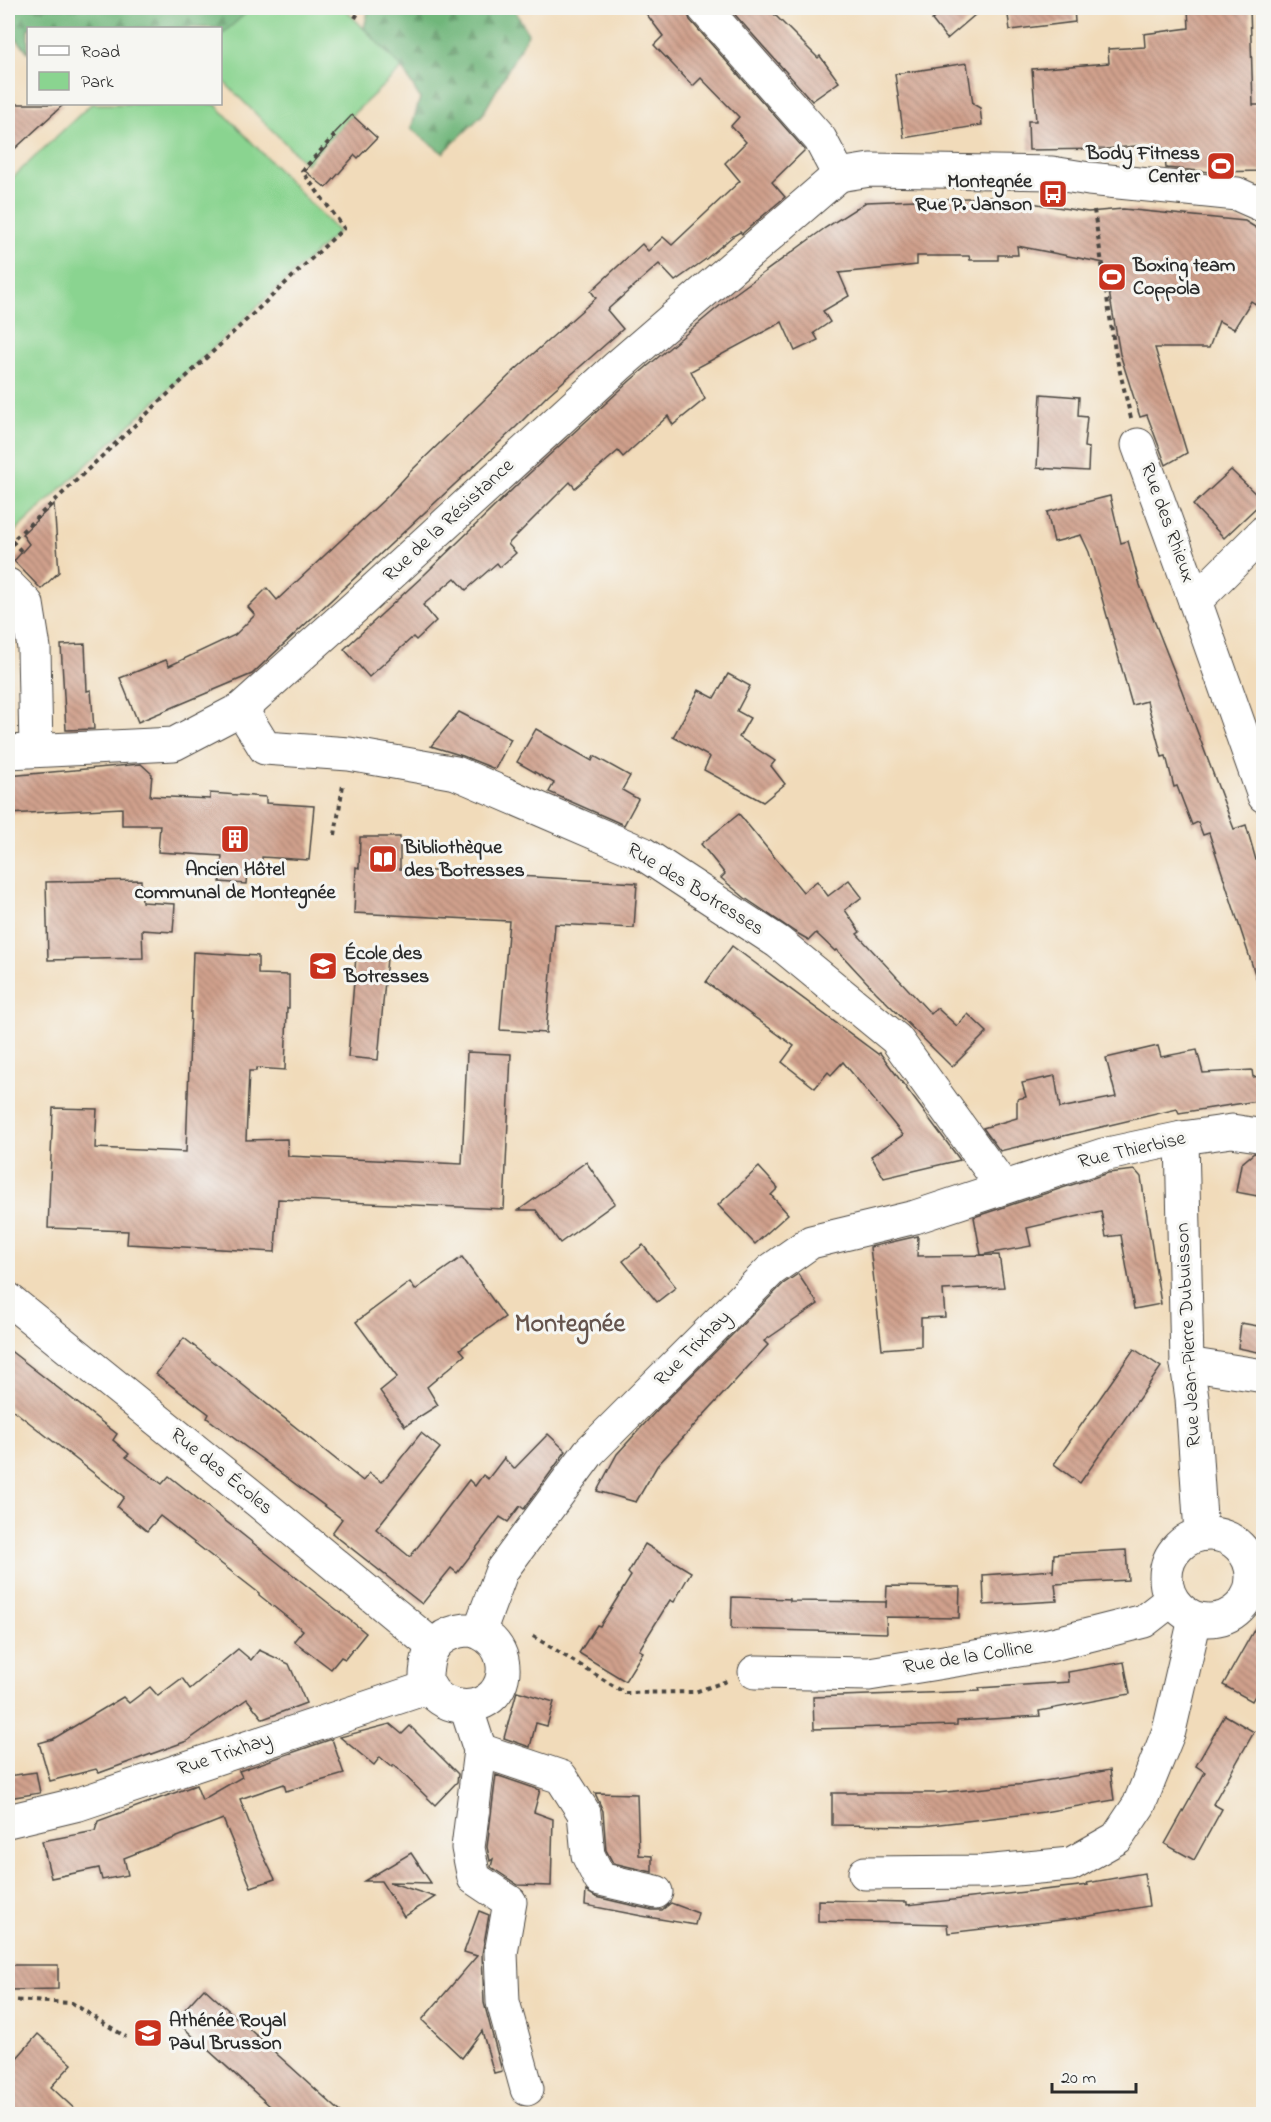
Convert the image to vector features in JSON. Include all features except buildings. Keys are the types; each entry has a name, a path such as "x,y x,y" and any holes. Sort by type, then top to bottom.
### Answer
{"street":[{"path":"704,8 820,139 839,175 870,170 1052,174 1237,194 1263,206"},
{"name":"Rue de la Résistance","path":"22,751 174,744 241,710 618,366 839,175"},
{"name":"Rue des Rhieux","path":"1138,445 1196,601 1263,796"},
{"name":"Rue des Rhieux","path":"1196,601 1263,532"},
{"path":"8,585 27,604 34,648 22,751"},
{"name":"Rue des Botresses","path":"241,710 265,748 349,754 456,773 642,853 768,935 896,1039 1003,1187"},
{"name":"Rue Thierbise","path":"1003,1187 1103,1155 1182,1138 1232,1131 1263,1136"},
{"name":"Rue Jean-Pierre Dubuisson","path":"1182,1138 1187,1364 1192,1398 1201,1533"},
{"name":"Rue Trixhay","path":"480,1632 502,1570 590,1452 771,1270 811,1242 915,1217 1003,1187"},
{"name":"Rue des Écoles","path":"8,1299 250,1494 433,1646"},
{"path":"1187,1364 1263,1377"},
{"path":"866,1873 983,1872 1071,1864 1118,1838 1139,1805 1169,1731 1183,1610 1165,1572 1176,1546 1201,1533 1228,1537 1248,1555 1258,1583 1243,1606 1221,1620 1183,1610"},
{"name":"Rue de la Colline","path":"755,1672 869,1674 1049,1644 1183,1610"},
{"path":"455,1631 480,1632 493,1641 501,1653 504,1668 502,1681 494,1694 483,1702 466,1707 452,1705 440,1699 429,1687 426,1680 427,1659 433,1646 443,1637 455,1631"},
{"name":"Rue Trixhay","path":"14,1820 79,1804 429,1687"},
{"path":"466,1707 480,1750 468,1848 474,1878 510,1902 501,1953 503,2002 527,2089"},
{"path":"480,1750 561,1777 584,1813 588,1855 600,1879 656,1892"}],"path":[{"path":"355,18 361,8"},
{"path":"8,554 12,541 344,228 302,171 334,136"},
{"path":"1089,179 1115,351 1138,445"},
{"path":"12,541 22,552"},
{"path":"335,835 349,754"},
{"path":"533,1636 625,1693 695,1692 755,1672"},
{"path":"8,2000 72,2003 126,2037"}],"green space":[{"path":"8,8 252,8 222,35 222,27 27,27 27,51 8,29"},
{"path":"252,8 344,8 402,68 352,115 306,164 222,80 222,34"},
{"path":"372,8 514,8 528,34 483,114 443,153 411,129 420,98 402,68 364,28 368,12"},
{"path":"90,105 216,105 338,232 12,534 8,530 8,182"}],"place":[{"name":"Body Fitness Center","path":"1221,166"},
{"name":"Montegnée Rue P. Janson","path":"1053,194"},
{"name":"Boxing team Coppola","path":"1112,277"},
{"name":"Ancien Hôtel communal de Montegnée","path":"235,839"},
{"name":"Bibliothèque des Botresses","path":"383,859"},
{"name":"École des Botresses","path":"323,966"},
{"name":"Athénée Royal Paul Brusson","path":"148,2033"}],"district":[{"name":"Montegnée","path":"570,1325"}]}
